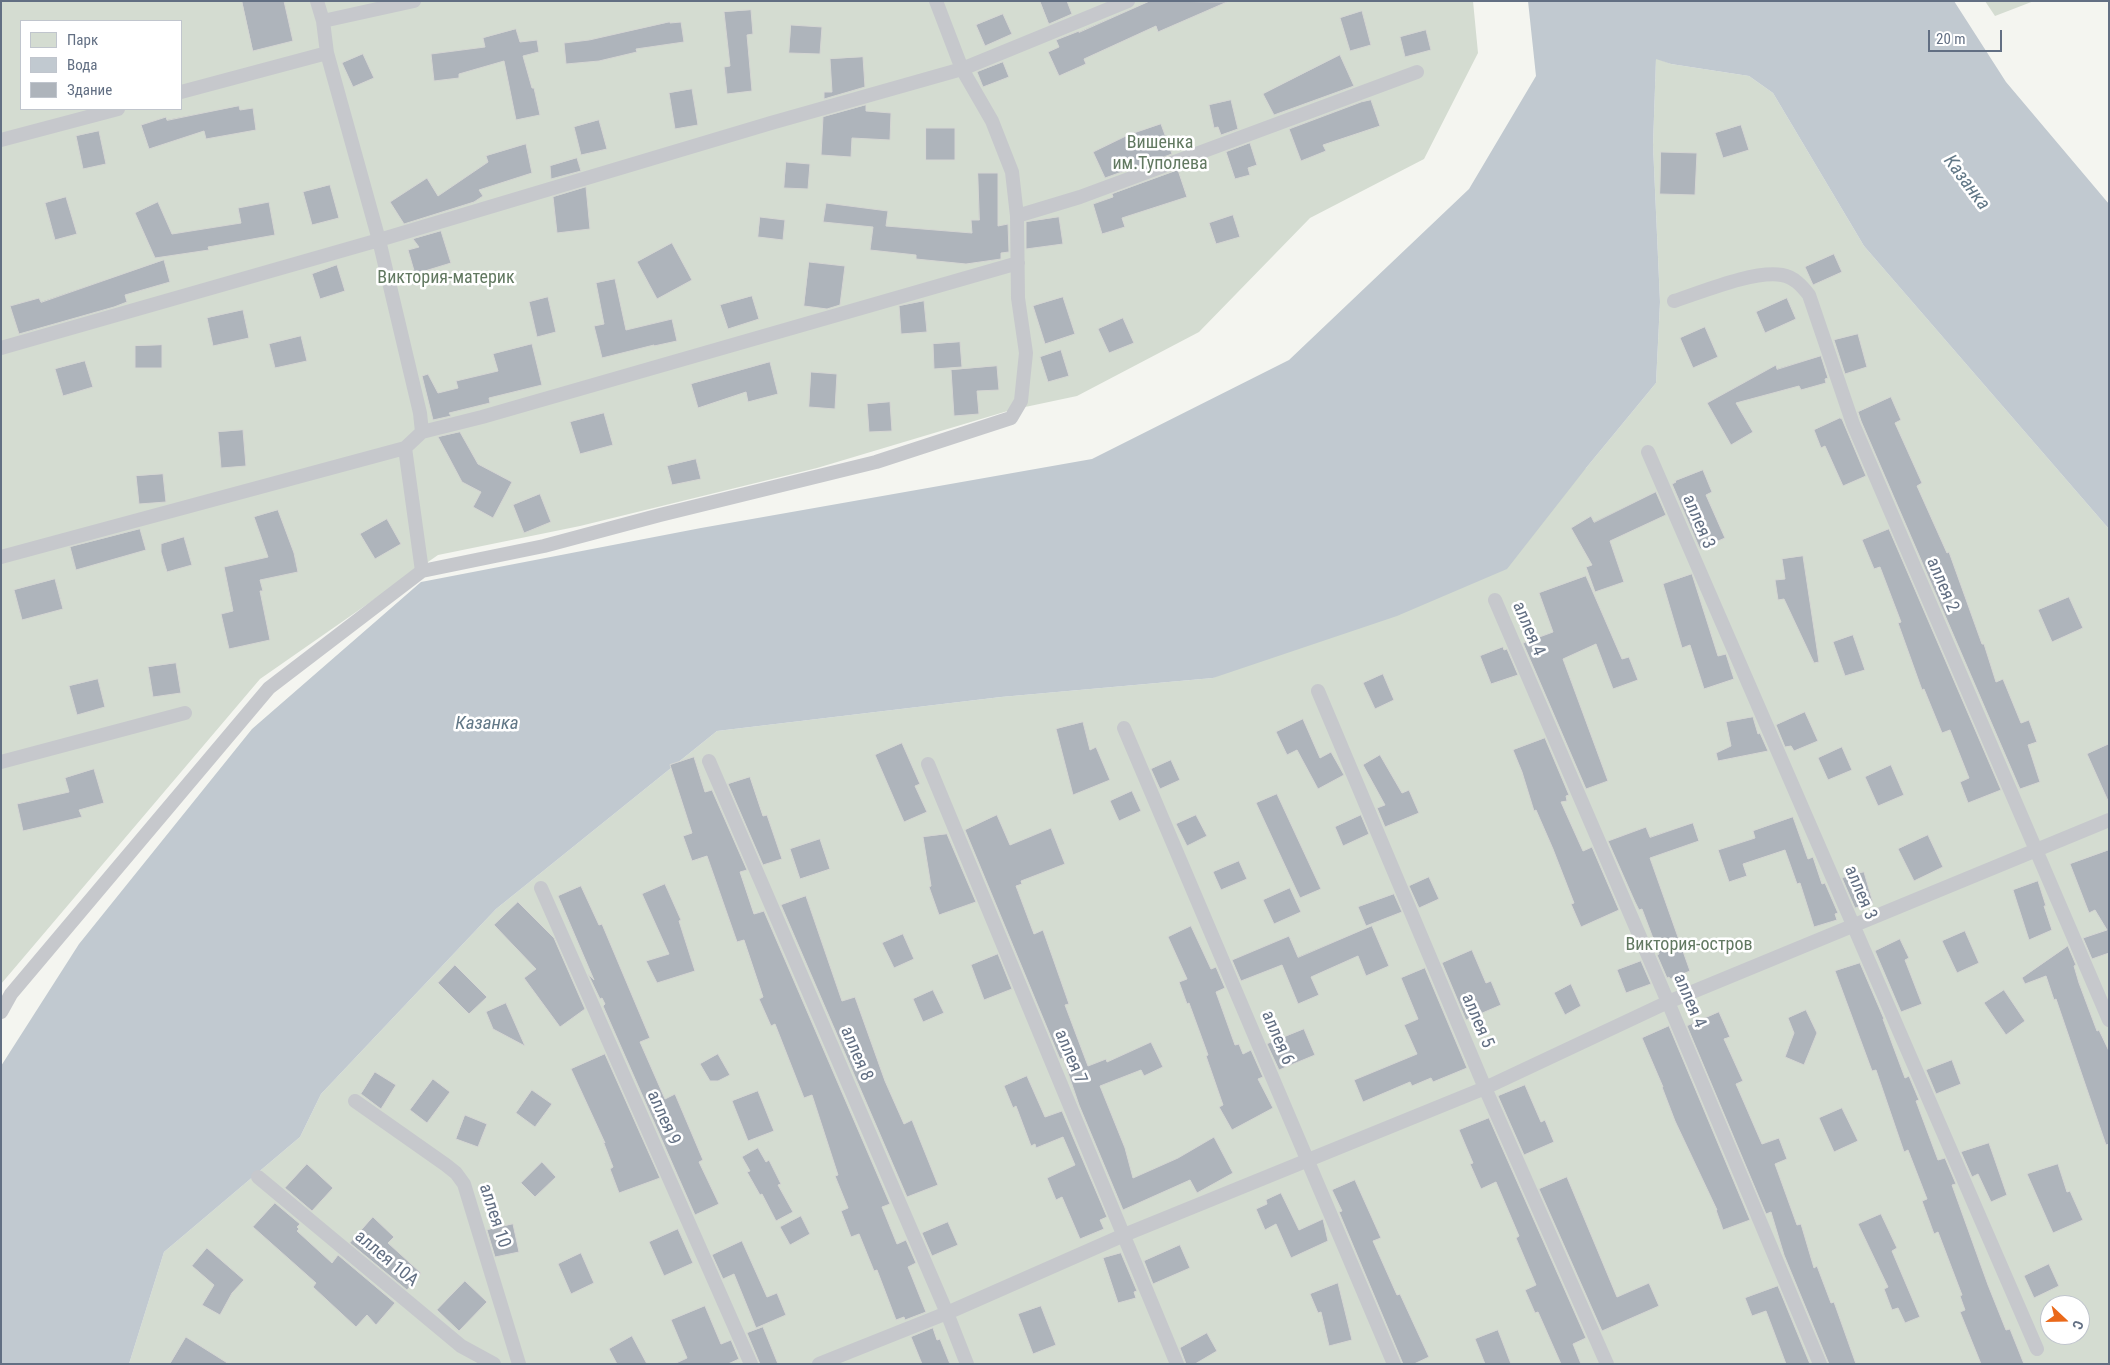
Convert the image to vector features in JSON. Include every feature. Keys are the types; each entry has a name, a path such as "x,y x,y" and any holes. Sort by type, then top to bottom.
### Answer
{"lane":[{"path":"317,1 323,21 327,53 379,240 420,413 422,432"},
{"path":"323,21 414,1"},
{"path":"1,1012 11,994 269,688 422,570 544,546 660,515 876,462 1011,418 1021,401 1026,353 1018,298 1017,216 1012,172 992,121 962,69 936,1"},
{"path":"1,348 379,240 771,123 962,69 1128,1"},
{"path":"182,92 327,53"},
{"path":"1017,216 1080,196 1417,72"},
{"path":"1,140 114,110"},
{"path":"1,557 405,448 422,432 482,417 1018,263"},
{"name":"аллея 2","path":"1674,301 1748,278 1768,274 1784,275 1799,283 1809,295 1853,424 2109,1020"},
{"path":"405,448 422,570"},
{"name":"аллея 3","path":"1648,452 2037,1349"},
{"name":"аллея 4","path":"1495,600 1668,1002 1820,1364"},
{"name":"аллея 5","path":"1318,691 1485,1088 1607,1364"},
{"path":"1,762 185,713"},
{"name":"аллея 6","path":"1124,728 1394,1364"},
{"name":"аллея 8","path":"710,760 947,1313 967,1364"},
{"name":"аллея 7","path":"928,764 1177,1364"},
{"path":"820,1364 947,1313 1124,1236 1485,1088 1668,1002 2109,820"},
{"name":"аллея 9","path":"541,888 751,1364"},
{"name":"аллея 10","path":"354,1101 446,1165 456,1173 464,1184 519,1364"},
{"name":"аллея 10А","path":"258,1176 461,1346 494,1364"}],"green space":[{"name":"Виктория-материк","path":"1,1 1473,1 1478,53 1424,159 1310,218 1199,332 1077,396 1011,410 817,468 580,526 438,555 260,679 1,984"},
{"path":"1985,1 2034,1 1995,16"},
{"name":"Виктория-остров","path":"1656,58 1671,64 1749,76 1773,93 1864,246 2109,529 2109,1364 129,1364 164,1252 300,1137 321,1094 496,909 717,731 1001,697 1213,678 1586,468 1656,383 1660,302 1653,145"}],"water":[{"name":"Казанка","path":"1528,1 1954,1 2006,82 2109,204 2109,529 1864,246 1773,93 1749,76 1671,64 1656,59 1653,145 1660,302 1656,383 1507,569 1397,616 1213,678 1001,697 717,731 496,909 321,1094 300,1137 164,1252 129,1364 1,1364 1,1066 79,944 252,729 421,582 701,528 1092,459 1289,360 1469,189 1536,76"}],"building":[{"path":"242,1 284,1 293,41 253,51"},
{"path":"1040,1 1067,1 1072,14 1049,24"},
{"path":"1150,1 1227,2 1158,32 1156,26 1084,59 1086,64 1059,76 1048,52 1059,47 1056,40"},
{"path":"751,10 753,34 747,35 752,91 727,94 724,67 730,66 724,12"},
{"path":"1362,11 1371,45 1350,51 1340,18"},
{"path":"1003,14 1012,34 985,46 976,25"},
{"path":"670,22 681,22 684,42 636,49 637,52 599,61 566,64 564,43 589,40"},
{"path":"791,25 822,27 820,54 789,53"},
{"path":"516,29 520,42 537,40 539,52 523,56 532,88 534,88 540,115 516,120 504,61 459,74 459,78 434,81 431,54 485,47 483,38"},
{"path":"1426,30 1431,50 1405,57 1400,37"},
{"path":"363,54 374,78 353,87 342,63"},
{"path":"1340,55 1354,86 1274,115 1263,94"},
{"path":"863,57 865,87 824,99 824,92 832,92 830,59"},
{"path":"1003,62 1009,77 983,87 977,72"},
{"path":"692,89 698,125 675,129 669,93"},
{"path":"1231,100 1238,129 1221,135 1218,127 1214,128 1209,105"},
{"path":"1371,100 1380,126 1323,145 1326,151 1301,161 1289,129"},
{"path":"866,105 866,111 891,113 890,140 852,138 851,157 821,155 823,117"},
{"path":"239,106 240,110 253,108 256,130 206,139 204,131 149,149 141,125 166,117 167,120"},
{"path":"599,120 607,149 581,155 574,127"},
{"path":"1161,124 1172,154 1105,178 1093,152 1128,135"},
{"path":"1741,125 1749,150 1723,158 1715,133"},
{"path":"926,128 955,128 955,160 926,160"},
{"path":"99,131 106,164 83,169 76,136"},
{"path":"1250,143 1257,165 1248,168 1250,175 1235,179 1226,152"},
{"path":"526,144 532,173 479,190 483,196 474,202 404,224 390,202 427,178 438,196 488,162 486,156"},
{"path":"1661,152 1697,153 1695,195 1660,194"},
{"path":"577,158 581,171 551,179 550,166"},
{"path":"786,162 810,164 808,189 784,188"},
{"path":"1178,170 1187,197 1122,218 1125,227 1102,234 1093,204 1113,197 1112,194"},
{"path":"978,173 998,173 998,226 1008,224 1009,252 1001,253 1001,259 966,264 916,259 916,255 870,250 873,227 823,222 826,203 888,211 886,226 972,233 971,220 979,220"},
{"path":"330,185 339,218 312,225 303,192"},
{"path":"586,187 590,229 557,233 553,197"},
{"path":"66,197 77,234 55,240 45,203"},
{"path":"158,202 172,234 241,223 238,208 269,202 275,235 208,247 209,250 155,258 135,213"},
{"path":"1233,215 1240,237 1216,244 1209,223"},
{"path":"760,217 785,220 783,240 758,237"},
{"path":"1059,217 1063,244 1026,249 1026,222"},
{"path":"441,231 451,263 415,274 408,250 419,247 413,239"},
{"path":"672,243 692,280 657,299 637,262"},
{"path":"1834,254 1842,272 1813,285 1805,267"},
{"path":"164,260 170,282 125,295 127,302 114,307 19,334 10,306 39,298 41,302"},
{"path":"809,262 845,266 840,305 827,309 804,306"},
{"path":"337,265 345,291 320,299 312,274"},
{"path":"615,279 626,330 672,319 677,341 602,358 594,326 604,324 596,283"},
{"path":"752,296 759,319 728,329 720,305"},
{"path":"548,297 556,332 537,337 529,302"},
{"path":"1063,297 1075,334 1045,344 1033,306"},
{"path":"1787,298 1796,319 1765,333 1756,312"},
{"path":"924,301 927,332 901,334 899,306"},
{"path":"243,310 249,338 213,346 207,318"},
{"path":"1123,318 1134,343 1109,353 1098,329"},
{"path":"1705,327 1718,357 1693,368 1680,338"},
{"path":"1858,334 1867,367 1845,374 1834,340"},
{"path":"301,336 307,361 275,368 269,344"},
{"path":"960,342 962,367 934,369 933,344"},
{"path":"532,344 542,385 489,398 490,403 449,413 451,416 433,420 422,376 428,374 438,393 458,388 456,381 498,371 493,354"},
{"path":"162,345 162,368 135,368 135,346"},
{"path":"1061,350 1069,376 1048,382 1040,357"},
{"path":"1821,356 1828,378 1825,379 1826,383 1801,390 1799,386 1736,403 1753,432 1731,445 1707,403 1776,365 1777,369"},
{"path":"85,361 93,387 63,396 55,369"},
{"path":"770,362 778,394 748,402 746,392 698,408 691,384"},
{"path":"997,366 999,390 977,391 979,414 954,416 951,370"},
{"path":"811,372 837,374 835,409 809,407"},
{"path":"1891,397 1901,420 1895,423 1922,483 1917,486 1947,553 1949,552 1982,644 1984,644 1996,682 2003,679 2021,723 2029,720 2037,742 2028,745 2040,782 2020,789 1861,421 1858,412"},
{"path":"890,402 892,431 869,432 867,404"},
{"path":"604,413 613,445 580,454 570,422"},
{"path":"1840,418 1866,476 1843,486 1825,446 1821,448 1814,430"},
{"path":"243,430 246,466 221,468 218,432"},
{"path":"460,432 478,464 512,482 493,518 473,507 481,492 462,482 438,437"},
{"path":"696,459 701,479 672,485 667,466"},
{"path":"1703,470 1712,492 1706,495 1725,538 1700,549 1672,484"},
{"path":"163,474 166,502 139,504 136,476"},
{"path":"1656,492 1666,515 1610,541 1624,582 1595,592 1586,567 1592,565 1571,528 1591,516 1594,522"},
{"path":"540,494 551,522 524,533 513,505"},
{"path":"278,510 294,553 298,572 260,580 263,591 260,591 270,640 229,649 221,614 233,611 224,567 268,557 254,517"},
{"path":"387,519 401,544 375,559 360,534"},
{"path":"140,529 146,550 76,570 70,547"},
{"path":"1889,529 2001,790 1968,803 1960,782 1969,778 1950,730 1942,733 1924,689 1922,690 1898,623 1901,622 1880,567 1874,569 1862,540"},
{"path":"184,537 192,565 167,572 161,552 161,544"},
{"path":"1803,556 1819,662 1814,663 1784,599 1778,600 1775,580 1785,579 1782,559"},
{"path":"1692,574 1718,656 1726,654 1734,679 1704,689 1690,645 1682,648 1663,584"},
{"path":"1586,576 1622,659 1629,657 1638,680 1613,689 1596,644 1563,659 1608,781 1586,789 1523,643 1553,632 1539,593"},
{"path":"55,579 63,609 22,620 14,590"},
{"path":"2069,597 2083,628 2052,642 2038,610"},
{"path":"1853,635 1865,670 1845,676 1833,642"},
{"path":"1503,647 1504,650 1507,649 1518,675 1491,684 1480,656"},
{"path":"176,663 181,693 153,697 148,667"},
{"path":"1383,674 1394,700 1375,709 1363,683"},
{"path":"98,679 105,707 77,715 69,686"},
{"path":"1805,712 1818,741 1794,751 1791,746 1785,747 1776,725"},
{"path":"1753,717 1758,734 1760,733 1768,751 1718,761 1716,753 1731,746 1726,722"},
{"path":"1303,719 1320,758 1331,752 1344,775 1318,789 1297,750 1287,755 1276,732"},
{"path":"1083,722 1090,750 1096,747 1110,780 1073,795 1056,729"},
{"path":"1545,738 1569,795 1566,796 1567,801 1561,802 1583,851 1592,847 1619,910 1581,927 1571,904 1574,903 1553,849 1536,810 1534,811 1513,750"},
{"path":"902,743 920,784 915,786 927,812 904,822 875,755"},
{"path":"2109,744 2109,803 2087,754"},
{"path":"1842,747 1852,770 1828,780 1818,758"},
{"path":"1380,755 1402,793 1409,790 1419,813 1385,827 1377,808 1385,805 1363,765"},
{"path":"694,757 705,792 712,790 747,870 740,872 754,914 764,911 890,1204 882,1207 897,1244 906,1240 916,1263 908,1267 926,1312 905,1320 904,1317 896,1320 877,1270 874,1271 859,1234 851,1237 841,1211 848,1208 835,1176 838,1175 812,1095 804,1098 775,1024 771,1026 759,999 763,997 744,940 737,942 707,856 692,861 683,836 692,833 670,765"},
{"path":"1171,760 1180,780 1160,789 1151,769"},
{"path":"1891,765 1904,795 1878,806 1865,777"},
{"path":"94,769 104,803 79,810 82,817 23,831 17,804 69,792 65,778"},
{"path":"750,777 763,816 767,815 782,859 763,865 728,784"},
{"path":"1132,791 1141,811 1119,821 1110,801"},
{"path":"1277,794 1321,889 1300,898 1256,803"},
{"path":"997,815 1010,845 1051,828 1065,864 1021,881 1022,884 1016,886 1034,934 1043,930 1069,1004 1065,1005 1088,1066 1106,1059 1107,1062 1151,1042 1163,1067 1144,1076 1141,1070 1100,1086 1125,1148 1133,1178 1178,1158 1214,1137 1233,1173 1197,1193 1190,1180 1123,1210 1079,1105 1063,1058 1060,1059 965,830"},
{"path":"1196,815 1207,836 1187,846 1176,824"},
{"path":"1361,815 1369,834 1343,846 1335,827"},
{"path":"1793,817 1808,859 1813,857 1822,884 1825,883 1838,913 1835,914 1837,920 1814,927 1800,883 1797,884 1785,850 1743,864 1747,876 1729,882 1718,850 1755,838 1753,831"},
{"path":"1693,823 1699,841 1650,858 1690,971 1670,979 1669,977 1667,978 1657,955 1659,954 1642,909 1639,910 1635,902 1608,841 1646,827 1650,837"},
{"path":"947,834 976,902 939,915 929,887 931,886 923,837"},
{"path":"1928,835 1943,867 1914,881 1898,849"},
{"path":"820,839 830,869 800,879 790,849"},
{"path":"2109,850 2109,953 2092,959 2083,938 2107,930 2095,910 2089,913 2070,864"},
{"path":"1239,861 1247,879 1221,890 1213,872"},
{"path":"1864,872 1873,903 1855,908 1842,878"},
{"path":"1429,877 1439,899 1419,908 1409,886"},
{"path":"2038,881 2052,930 2029,940 2013,890"},
{"path":"665,884 681,920 679,921 695,971 657,983 646,961 669,954 642,894"},
{"path":"581,886 599,925 602,924 650,1038 640,1042 665,1099 675,1094 703,1160 699,1162 719,1204 695,1215 603,1006 605,1004 602,998 600,999 588,974 594,980 558,896"},
{"path":"1290,888 1301,912 1274,924 1263,900"},
{"path":"1394,894 1402,912 1366,926 1358,907"},
{"path":"806,896 842,1001 855,997 885,1081 904,1124 912,1120 938,1185 907,1197 781,905"},
{"path":"518,902 554,938 585,1009 560,1027 524,978 536,969 494,925"},
{"path":"1191,926 1211,969 1216,967 1225,988 1216,992 1235,1045 1239,1044 1243,1054 1251,1050 1263,1077 1258,1079 1273,1108 1232,1130 1219,1107 1223,1105 1206,1056 1208,1055 1189,1003 1187,1004 1179,982 1187,979 1168,937"},
{"path":"1372,926 1389,966 1366,976 1358,956 1311,977 1319,995 1298,1004 1282,965 1241,981 1232,960 1289,936 1298,957"},
{"path":"1965,931 1979,963 1957,973 1942,941"},
{"path":"903,934 914,959 894,968 882,943"},
{"path":"1900,939 1909,958 1905,960 1922,1004 1901,1012 1875,951"},
{"path":"2068,946 2076,965 2074,966 2079,983 2097,1031 2099,1030 2109,1051 2109,1144 2106,1145 2056,999 2054,1000 2046,976 2025,984 2022,978"},
{"path":"1472,950 1486,983 1491,981 1501,1005 1466,1020 1442,963"},
{"path":"998,954 1012,989 984,1000 971,965"},
{"path":"1641,961 1651,984 1626,993 1617,970"},
{"path":"1860,963 1884,1019 1905,1078 1909,1076 1919,1100 1916,1101 1938,1160 1945,1158 1956,1184 1952,1185 1988,1285 2006,1330 2010,1329 2024,1364 1981,1364 1960,1312 1965,1310 1960,1296 1962,1295 1938,1232 1934,1234 1922,1201 1927,1199 1908,1150 1904,1152 1876,1070 1872,1071 1835,971"},
{"path":"455,965 487,997 469,1014 438,983"},
{"path":"1425,968 1467,1068 1433,1082 1431,1078 1412,1086 1410,1082 1363,1102 1354,1080 1417,1054 1404,1025 1418,1019 1401,978"},
{"path":"1571,984 1581,1006 1565,1015 1554,993"},
{"path":"933,990 944,1013 923,1022 913,999"},
{"path":"2004,990 2025,1021 2006,1035 1984,1003"},
{"path":"506,1003 525,1046 493,1029 486,1012"},
{"path":"1806,1010 1817,1033 1804,1065 1785,1057 1794,1033 1788,1018"},
{"path":"1719,1012 1730,1037 1724,1039 1743,1081 1736,1084 1762,1144 1779,1138 1787,1159 1775,1164 1797,1225 1801,1224 1814,1268 1817,1266 1831,1303 1834,1302 1856,1364 1829,1364 1784,1255 1771,1212 1766,1214 1687,1026"},
{"path":"1669,1026 1750,1220 1723,1230 1717,1210 1675,1121 1642,1038"},
{"path":"1304,1029 1315,1055 1279,1070 1267,1044"},
{"path":"605,1054 660,1178 619,1193 610,1169 613,1167 603,1141 605,1143 571,1069"},
{"path":"718,1054 730,1075 718,1081 710,1081 700,1064"},
{"path":"1952,1060 1961,1084 1936,1094 1926,1070"},
{"path":"375,1072 396,1085 381,1109 361,1094"},
{"path":"1027,1076 1045,1117 1062,1111 1107,1217 1100,1220 1104,1229 1080,1239 1062,1197 1056,1200 1047,1178 1075,1165 1063,1137 1036,1148 1035,1144 1031,1146 1016,1106 1013,1108 1004,1086"},
{"path":"433,1079 450,1092 427,1123 410,1110"},
{"path":"1525,1085 1541,1122 1545,1120 1554,1142 1524,1155 1498,1096"},
{"path":"532,1090 552,1104 535,1127 516,1113"},
{"path":"758,1091 774,1131 748,1141 732,1101"},
{"path":"1842,1108 1858,1141 1834,1152 1819,1118"},
{"path":"465,1115 487,1124 478,1147 456,1139"},
{"path":"1489,1118 1586,1338 1573,1344 1581,1364 1561,1364 1538,1312 1535,1313 1525,1290 1536,1285 1516,1238 1519,1236 1496,1182 1481,1189 1470,1164 1473,1163 1459,1130"},
{"path":"1989,1143 2007,1195 1991,1202 1978,1174 1972,1177 1961,1152"},
{"path":"758,1148 766,1162 769,1160 781,1184 778,1185 793,1212 776,1221 762,1194 760,1195 747,1172 750,1171 742,1157"},
{"path":"542,1162 556,1177 535,1197 521,1183"},
{"path":"307,1164 333,1188 312,1211 285,1188"},
{"path":"2058,1164 2067,1192 2070,1191 2083,1220 2053,1233 2027,1174"},
{"path":"1567,1177 1617,1297 1649,1283 1659,1306 1602,1331 1539,1189"},
{"path":"1355,1180 1381,1238 1373,1241 1397,1295 1400,1294 1429,1357 1414,1364 1403,1364 1339,1212 1342,1211 1332,1190"},
{"path":"1281,1193 1299,1230 1323,1219 1328,1241 1291,1258 1276,1224 1265,1230 1256,1209 1267,1204 1266,1200"},
{"path":"275,1203 300,1224 297,1227 299,1229 297,1231 332,1263 338,1255 395,1303 376,1325 367,1315 356,1327 313,1287 316,1283 253,1227"},
{"path":"1881,1214 1897,1248 1892,1251 1920,1317 1905,1323 1898,1308 1892,1310 1884,1289 1888,1287 1858,1224"},
{"path":"801,1216 810,1234 790,1245 780,1227"},
{"path":"373,1217 394,1237 388,1243 421,1273 407,1290 350,1243"},
{"path":"948,1222 958,1245 932,1256 922,1233"},
{"path":"513,1224 519,1252 495,1257 487,1230"},
{"path":"678,1229 693,1263 664,1276 649,1242"},
{"path":"742,1241 767,1297 777,1293 786,1315 756,1328 734,1274 723,1279 712,1255"},
{"path":"1180,1245 1190,1268 1153,1284 1144,1261"},
{"path":"207,1248 244,1280 232,1293 220,1315 202,1305 214,1285 192,1266"},
{"path":"581,1253 594,1283 571,1294 558,1264"},
{"path":"1121,1253 1137,1291 1134,1292 1136,1298 1118,1303 1103,1258"},
{"path":"2049,1264 2059,1286 2034,1298 2024,1276"},
{"path":"465,1281 487,1302 459,1331 437,1310"},
{"path":"1338,1283 1352,1340 1329,1346 1321,1312 1318,1313 1310,1294"},
{"path":"1778,1286 1810,1364 1786,1364 1766,1311 1752,1316 1745,1298"},
{"path":"705,1306 721,1344 731,1340 739,1359 728,1364 674,1364 687,1358 671,1320"},
{"path":"1041,1306 1056,1345 1033,1354 1018,1314"},
{"path":"763,1327 778,1364 760,1364 747,1333"},
{"path":"933,1328 937,1340 940,1339 950,1364 922,1364 911,1337"},
{"path":"1498,1330 1511,1364 1485,1364 1475,1339"},
{"path":"1207,1333 1217,1351 1195,1364 1186,1364 1180,1348"},
{"path":"632,1336 647,1364 617,1364 609,1349"},
{"path":"186,1337 229,1364 170,1364"}],"park label":[{"name":"Вишенка им.Туполева","path":"1160,153"}]}
